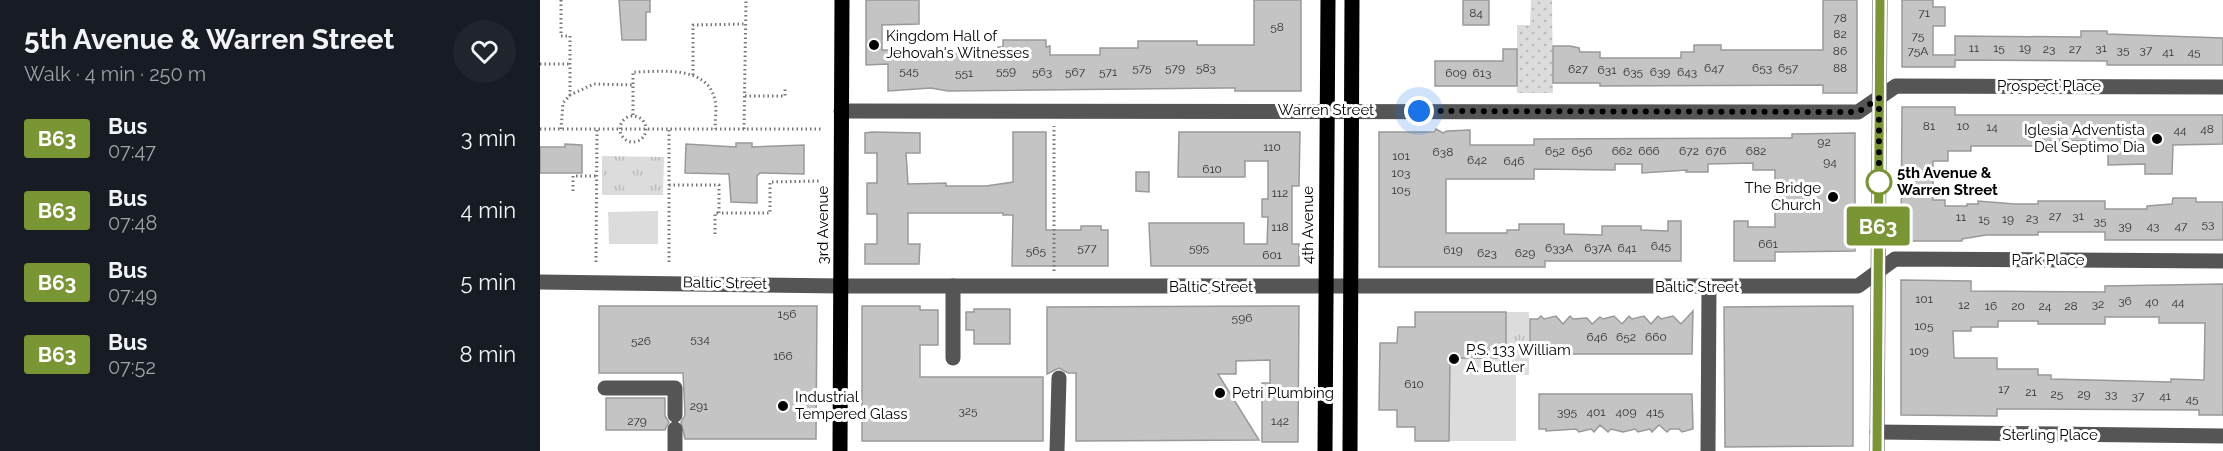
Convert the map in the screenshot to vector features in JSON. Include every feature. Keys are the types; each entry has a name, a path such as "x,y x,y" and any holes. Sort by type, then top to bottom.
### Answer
{"main road":[{"name":"3rd Avenue","path":"840,451 842,0"},
{"name":"4th Avenue","path":"1325,451 1328,0"},
{"path":"1350,451 1352,0"}],"street":[{"path":"1877,451 1880,0"},
{"name":"Prospect Place","path":"1879,98 1896,86 2223,87"},
{"name":"Warren Street","path":"841,111 1858,112 1879,98"},
{"name":"Park Place","path":"1878,272 1895,259 2223,261"},
{"name":"Baltic Street","path":"540,282 840,286 1858,286 1878,272"},
{"path":"953,286 953,358"},
{"path":"1708,451 1709,287"},
{"path":"1057,451 1059,378"},
{"path":"604,388 675,388 675,451"},
{"name":"Sterling Place","path":"1877,432 2223,436"}],"path":[{"path":"561,0 561,36 570,36 570,95"},
{"path":"744,129 746,0"},
{"path":"693,75 693,25 745,24"},
{"path":"540,64 570,64"},
{"path":"633,115 633,72 676,72 693,75 713,94 715,129"},
{"path":"561,129 563,103 570,95 594,84 633,85"},
{"path":"745,96 785,96 785,87"},
{"path":"633,115 642,119 646,129 641,139 630,142 624,139 619,129 623,119 633,115"},
{"path":"1054,126 1054,271"},
{"path":"540,129 821,129"},
{"path":"596,262 597,129"},
{"path":"669,129 669,262"},
{"path":"573,191 573,176 597,176"},
{"path":"715,234 716,213 770,213 770,182 819,181"},
{"path":"669,185 719,185 719,213"}],"green space":[{"path":"1531,0 1552,0 1553,93 1517,93 1517,25 1530,25"},
{"path":"602,156 664,157 663,195 602,195"},
{"path":"658,211 658,244 609,244 608,212"},
{"path":"1506,312 1529,312 1529,375 1506,375"},
{"path":"1450,358 1506,358 1506,375 1516,375 1516,441 1449,441"}],"building":[{"path":"619,0 650,0 650,12 646,12 646,40 622,40"},
{"path":"866,0 919,0 919,24 882,25 882,50 903,50 903,54 998,53 998,47 1003,47 1003,40 1046,40 1046,47 1050,46 1050,55 1100,55 1100,48 1138,48 1138,41 1197,41 1197,45 1254,45 1254,0 1301,0 1301,91 1235,91 1235,88 1223,88 948,91 931,88 888,91 888,64 866,65"},
{"path":"1463,0 1489,0 1489,25 1463,25"},
{"path":"1823,0 1857,0 1857,93 1823,93 1823,85 1600,86 1600,83 1553,83 1553,46 1579,48 1580,52 1600,52 1600,58 1681,58 1681,52 1694,52 1694,45 1721,45 1721,50 1823,50"},
{"path":"1902,0 1933,0 1933,7 1945,7 1945,26 1933,26 1933,55 1955,55 1955,36 2081,37 2081,31 2107,31 2107,34 2223,38 2223,65 2107,65 2107,61 1955,60 1955,67 1902,67"},
{"path":"1503,49 1517,49 1517,86 1435,86 1435,61 1503,61"},
{"path":"1902,107 1955,107 1955,115 2223,115 2223,144 2173,145 2172,174 2145,174 2145,164 2108,165 2108,146 2084,146 2084,141 2050,141 2050,146 1971,146 1971,151 1948,151 1948,161 1933,161 1933,200 1945,200 1945,206 1967,206 1967,204 1978,204 1978,201 2038,204 2038,201 2105,201 2105,209 2147,209 2147,206 2172,204 2173,198 2196,198 2196,202 2223,202 2223,240 2105,240 2105,232 2038,232 2038,235 1986,235 1962,239 1962,241 1901,241"},
{"path":"1436,129 1443,133 1470,130 1470,145 1534,145 1534,139 1792,138 1792,134 1855,133 1855,251 1775,252 1775,261 1734,261 1734,221 1748,221 1748,227 1775,227 1775,170 1753,170 1753,163 1708,164 1708,172 1686,172 1687,170 1642,173 1642,164 1615,164 1615,170 1534,169 1534,179 1446,179 1446,233 1507,233 1507,230 1519,230 1519,224 1564,224 1564,234 1602,235 1602,226 1641,226 1641,230 1668,231 1668,221 1681,221 1681,261 1545,261 1545,267 1379,267 1379,132 1434,132"},
{"path":"1013,132 1046,132 1046,230 1081,230 1081,226 1101,226 1101,230 1108,230 1108,266 1012,266 1013,215 1003,215 1003,213 908,213 908,244 920,244 919,264 865,264 865,244 877,244 877,214 867,214 867,183 877,183 877,153 865,153 865,133 920,133 920,153 906,153 908,184 946,183 946,186 986,186 1013,182"},
{"path":"1179,132 1300,132 1299,186 1292,186 1292,244 1299,244 1299,266 1151,266 1149,223 1244,223 1244,244 1267,244 1268,217 1262,217 1262,199 1268,199 1268,161 1245,161 1245,177 1178,177"},
{"path":"736,143 752,143 752,147 804,145 804,174 760,173 757,176 757,203 731,202 729,174 685,173 686,144 736,147"},
{"path":"565,144 582,145 582,173 540,173 540,147 565,147"},
{"path":"1136,172 1149,172 1149,192 1136,191"},
{"path":"1901,280 1971,281 1971,291 2105,292 2105,286 2223,284 2223,415 2199,415 2199,410 1997,409 1997,416 1901,415","holes":["2105,317 2159,317 2159,323 2205,323 2204,380 2171,379 2171,382 2051,379 2051,375 2038,375 2038,369 1997,369 1997,358 1954,358 1953,331 1971,331 1971,327 1998,327 1998,321 2038,321 2038,324 2105,324"]},
{"path":"599,306 817,306 816,439 685,439 681,422 685,415 683,373 599,373"},
{"path":"862,306 920,306 920,310 938,310 938,345 920,345 920,377 1043,377 1043,441 862,441"},
{"path":"1299,306 1298,442 1262,442 1262,383 1270,383 1270,360 1236,361 1236,374 1218,374 1259,440 1076,441 1076,373 1068,373 1059,368 1047,374 1047,307"},
{"path":"1853,306 1853,446 1725,447 1724,307"},
{"path":"974,309 1010,309 1010,344 974,344 974,330 966,330 966,312 974,312"},
{"path":"1693,311 1692,354 1530,354 1530,319 1538,319 1541,316 1544,319 1556,316 1563,324 1570,316 1573,319 1587,318 1592,324 1600,317 1603,319 1614,316 1622,324 1629,316 1632,319 1644,316 1651,324 1658,316 1661,319 1673,316 1681,324"},
{"path":"1415,312 1506,312 1506,358 1450,358 1449,441 1415,441 1415,427 1397,427 1397,410 1379,410 1380,343 1397,343 1398,327 1415,327"},
{"path":"1539,394 1692,394 1693,429 1682,432 1679,429 1670,429 1667,432 1659,425 1652,432 1650,429 1623,432 1611,429 1608,432 1600,425 1594,432 1591,429 1579,432 1576,429 1546,431 1546,429 1539,429"},
{"path":"606,398 665,398 665,416 669,422 665,430 606,430"}],"bus line":[{"name":"B63","path":"1877,451 1880,0"}],"place":[{"name":"Kingdom Hall of Jehovah's Witnesses","path":"874,45"},
{"name":"Iglesia Adventista Del Septimo Dia","path":"2157,139"},
{"name":"5th Avenue & Warren Street","path":"1879,182"},
{"name":"The Bridge Church","path":"1833,197"},
{"name":"P.S. 133 William A. Butler","path":"1454,359"},
{"name":"Petri Plumbing","path":"1220,393"},
{"name":"Industrial Tempered Glass","path":"783,406"}],"route":[{"path":"1419,111 1858,112 1879,98 1879,182"}]}
